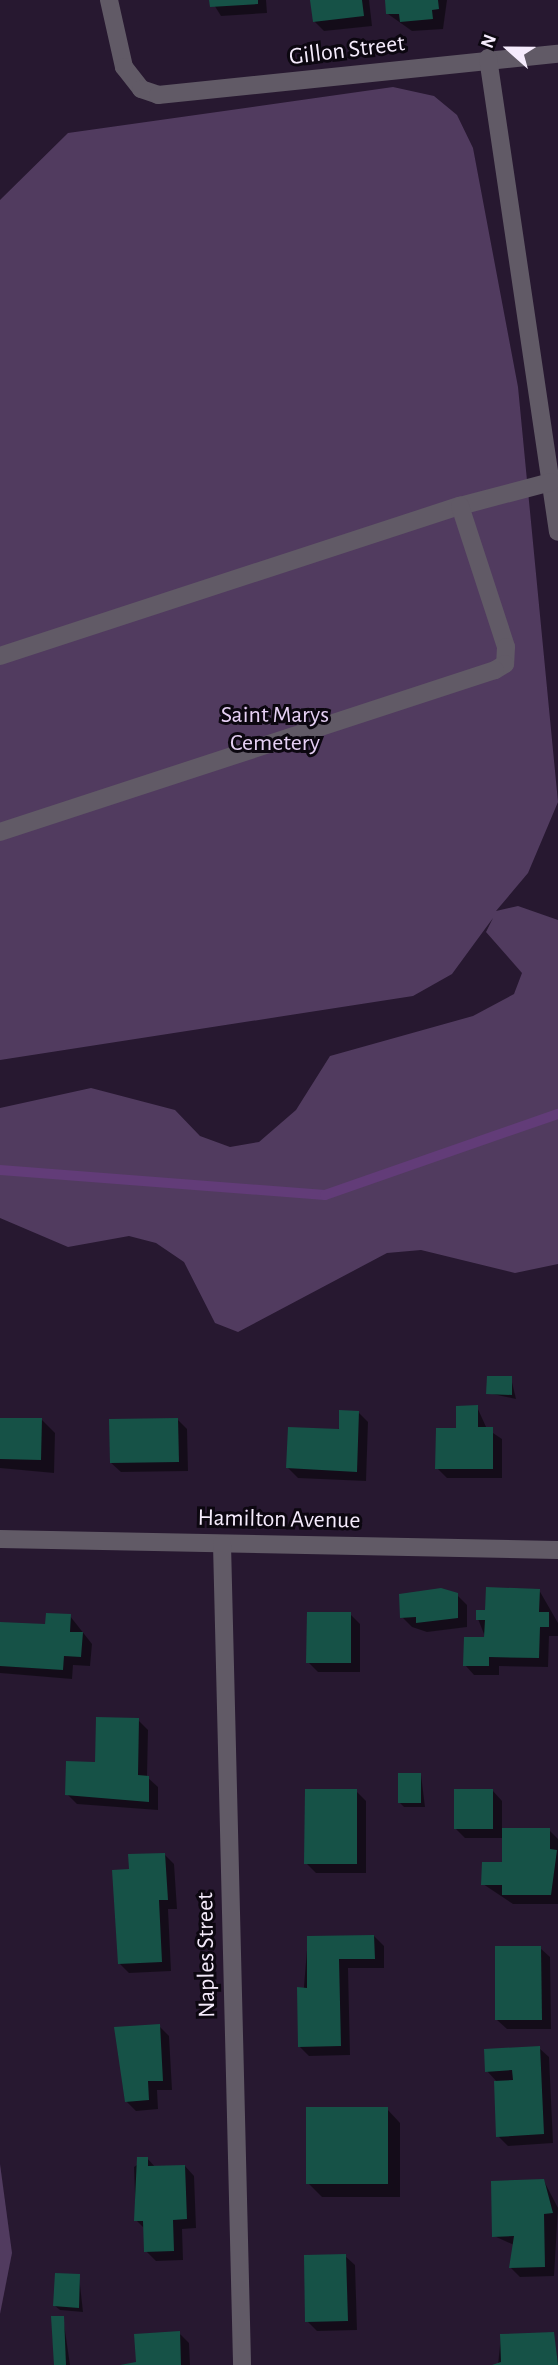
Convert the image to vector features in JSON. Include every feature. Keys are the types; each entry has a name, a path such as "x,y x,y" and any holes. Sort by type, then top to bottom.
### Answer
{"street":[{"name":"Gillon Street","path":"109,0 124,67 143,90 179,97 488,58 558,54"},
{"path":"488,58 558,533"},
{"path":"0,656 460,506 551,482"},
{"path":"0,832 505,664 506,647 460,506"},
{"name":"Hamilton Avenue","path":"0,1539 558,1550"},
{"name":"Naples Street","path":"222,1544 242,2365"}],"green space":[{"name":"Saint Marys Cemetery","path":"393,87 434,96 457,115 473,148 518,387 558,802 528,873 496,911 518,906 558,920 558,1264 515,1273 421,1250 387,1253 238,1332 215,1323 184,1262 156,1243 129,1236 68,1247 0,1218 0,1108 91,1088 175,1110 200,1136 230,1147 259,1142 296,1110 330,1056 473,1016 514,994 522,973 486,932 493,918 452,974 413,996 0,1060 0,200 68,133"},
{"path":"0,2164 12,2253 0,2314"}],"building":[{"path":"209,0 258,0 258,4 210,7"},
{"path":"310,0 362,0 364,16 313,22"},
{"path":"385,0 438,0 439,9 432,10 433,19 400,22 399,14 386,14"},
{"path":"487,1376 512,1376 512,1395 486,1394"},
{"path":"478,1405 478,1427 493,1427 493,1469 435,1469 436,1428 456,1428 456,1406"},
{"path":"339,1410 359,1411 357,1472 286,1468 288,1427 339,1429"},
{"path":"0,1418 42,1418 41,1460 0,1459"},
{"path":"178,1418 179,1462 110,1463 109,1419"},
{"path":"486,1587 540,1589 539,1612 549,1612 549,1627 540,1627 539,1658 489,1657 489,1666 463,1666 464,1637 484,1637 485,1620 476,1620 476,1610 485,1610"},
{"path":"441,1588 458,1593 458,1618 416,1623 416,1617 400,1618 399,1594"},
{"path":"307,1612 351,1612 351,1663 306,1663"},
{"path":"46,1613 71,1614 70,1632 83,1632 81,1657 64,1656 63,1670 0,1666 0,1622 45,1624"},
{"path":"96,1717 139,1718 138,1775 149,1776 149,1802 65,1795 66,1761 95,1762"},
{"path":"398,1773 421,1773 421,1803 398,1803"},
{"path":"305,1789 357,1789 357,1864 304,1864"},
{"path":"454,1789 493,1789 493,1829 454,1829"},
{"path":"502,1828 550,1828 550,1849 557,1850 551,1895 502,1895 502,1885 481,1885 482,1862 502,1862"},
{"path":"165,1853 168,1900 159,1900 162,1962 118,1964 112,1870 129,1869 128,1854"},
{"path":"374,1935 375,1959 339,1959 341,2046 298,2047 297,1987 307,1988 307,1936"},
{"path":"495,1946 541,1946 542,2020 495,2020"},
{"path":"160,2024 163,2081 148,2081 149,2100 125,2102 114,2027"},
{"path":"540,2046 544,2134 496,2137 494,2081 513,2080 512,2070 485,2072 484,2049"},
{"path":"306,2107 388,2107 388,2184 306,2184"},
{"path":"137,2157 148,2157 148,2166 185,2165 187,2219 173,2220 174,2251 144,2252 143,2221 134,2221"},
{"path":"544,2179 553,2213 544,2214 545,2267 509,2268 514,2236 492,2237 491,2181"},
{"path":"346,2254 348,2321 305,2322 304,2255"},
{"path":"55,2273 80,2274 79,2308 53,2306"},
{"path":"51,2316 64,2316 66,2365 54,2365"},
{"path":"180,2331 181,2365 120,2365 136,2362 134,2334"},
{"path":"554,2332 558,2365 492,2365 501,2362 500,2334"}],"waterway":[{"path":"0,1170 325,1195 558,1114"}]}
